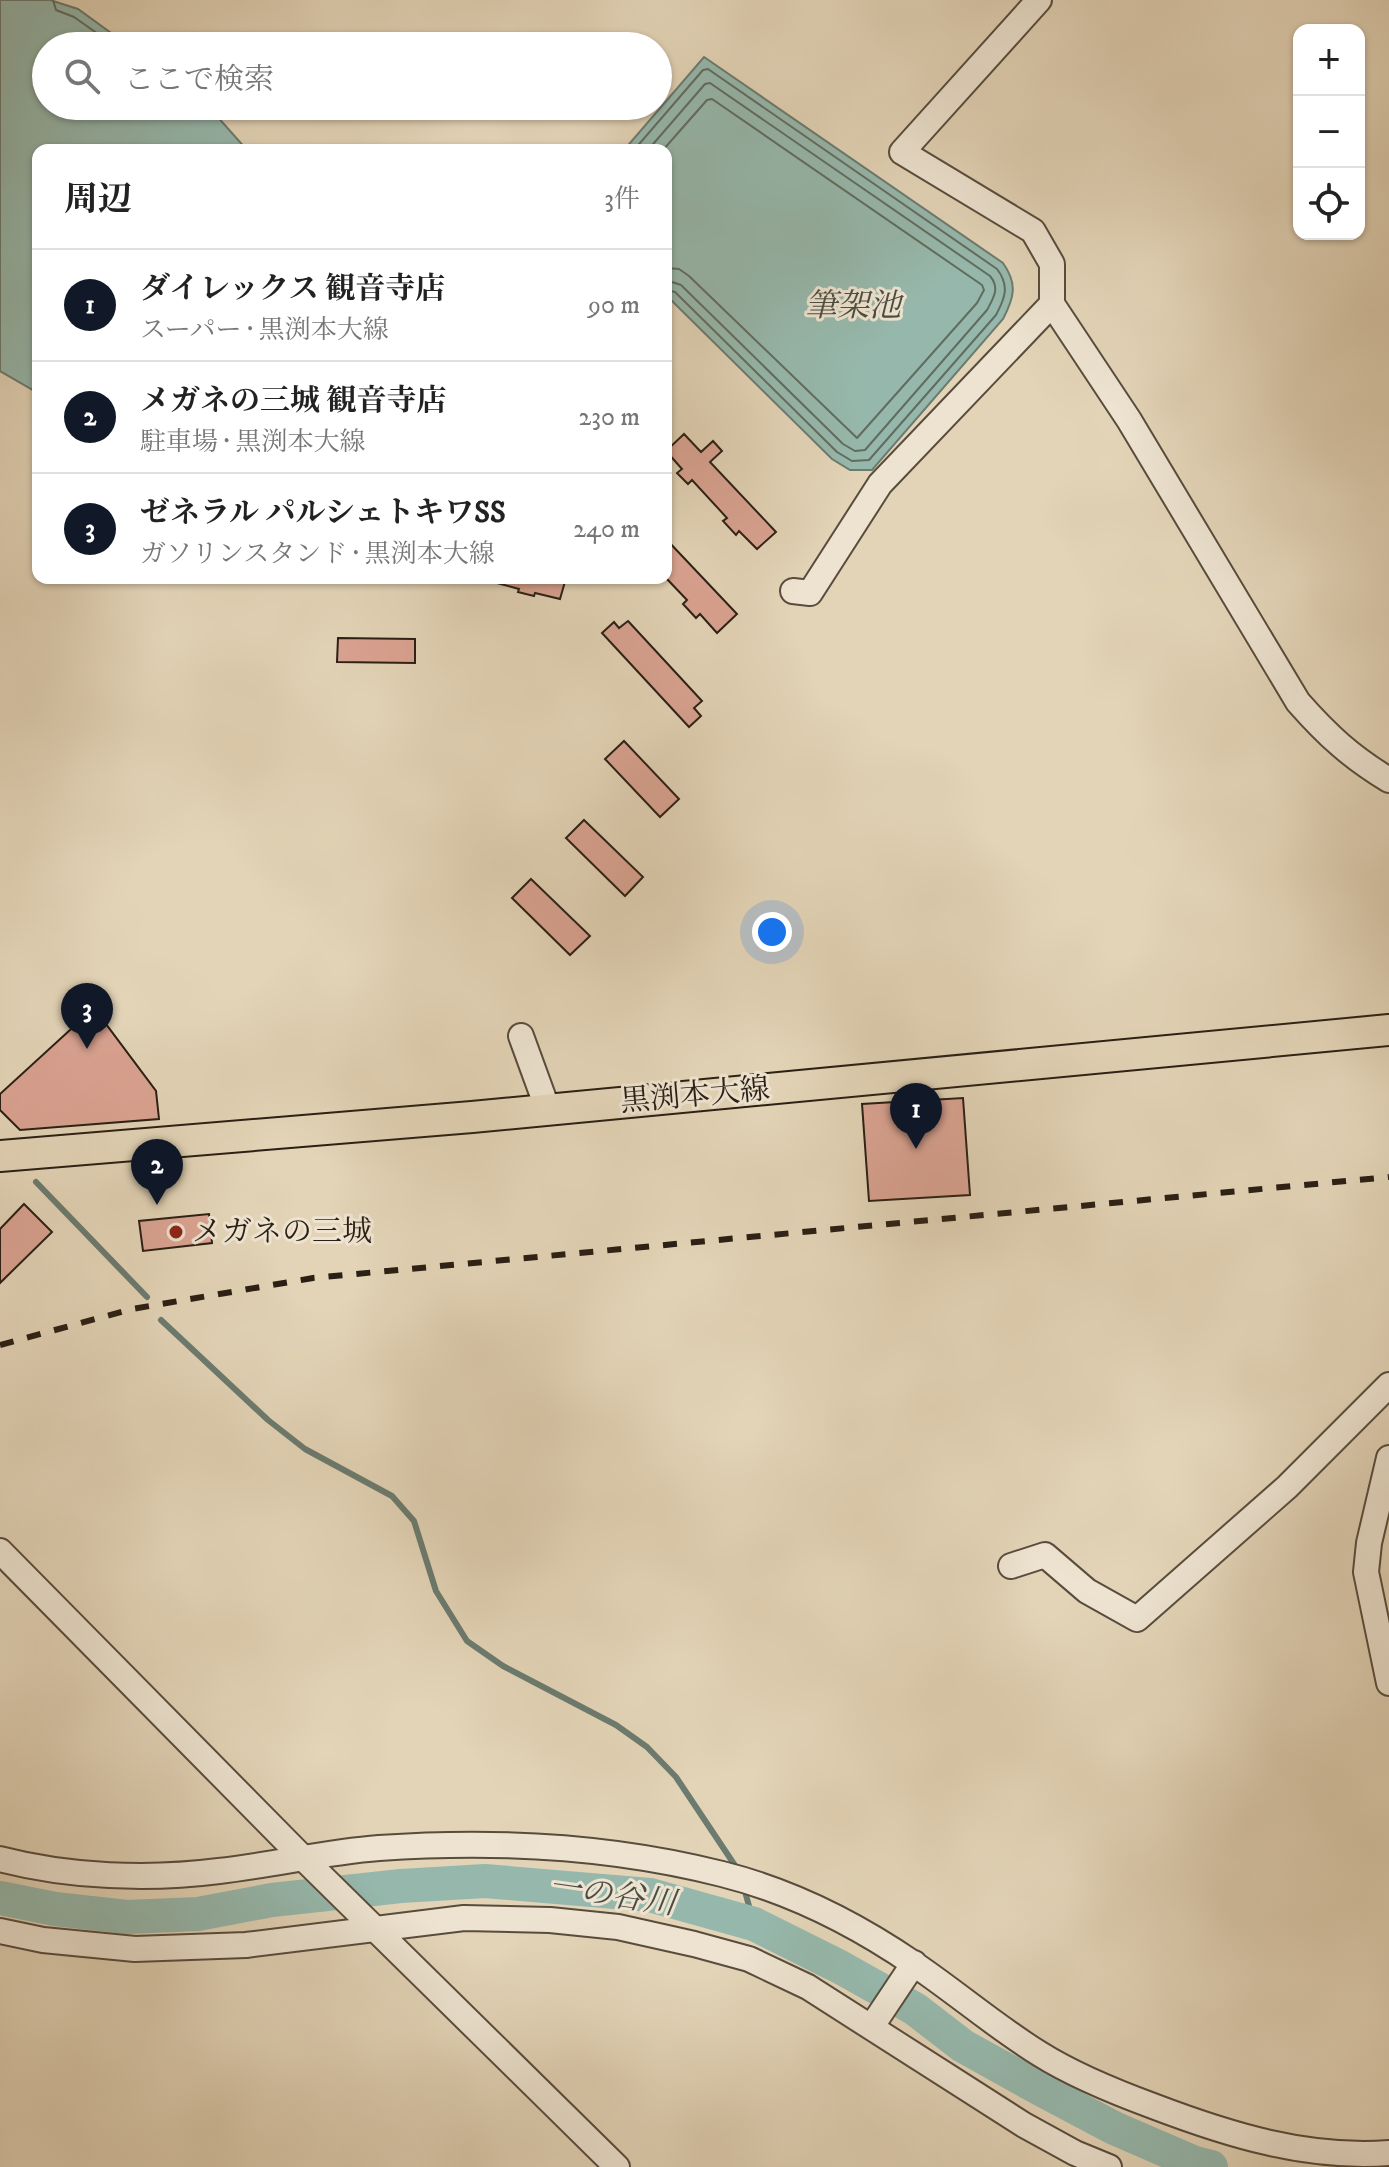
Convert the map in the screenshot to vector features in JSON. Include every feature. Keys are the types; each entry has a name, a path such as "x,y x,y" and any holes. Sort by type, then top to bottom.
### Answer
{"main road":[{"name":"黒渕本大線","path":"0,1156 548,1110 1389,1030"}],"street":[{"path":"1039,0 902,152 1033,231 1052,264 1052,304 1129,420 1298,702 1327,735 1362,764 1389,780"},
{"path":"793,591 810,593 880,484 1052,304"},
{"path":"521,1036 548,1110"},
{"path":"1011,1566 1045,1555 1087,1591 1137,1619 1287,1487 1389,1385"},
{"path":"1389,1458 1369,1543 1366,1572 1389,1683"},
{"path":"0,1551 302,1857 617,2167"},
{"path":"0,1859 82,1872 139,1876 215,1872 378,1848 465,1845 568,1849 663,1861 763,1886 860,1931 914,1963 1042,2055 1115,2092 1249,2139 1315,2152 1389,2153"},
{"path":"0,1931 43,1940 135,1949 246,1945 464,1918 550,1920 618,1927 749,1959 808,1987 1024,2125 1075,2153 1109,2167"},
{"path":"872,2026 914,1963"}],"water":[{"path":"0,0 50,0 78,9 110,32 32,32 32,120 220,120 242,144 32,144 32,390 0,371"},
{"name":"筆架池","path":"704,57 1003,263 1008,271 1013,291 1003,319 872,470 850,470 832,459 672,301 672,144 629,144 650,120 672,120 672,94"}],"building":[{"path":"684,434 701,452 713,441 722,451 710,462 776,532 757,549 739,531 736,535 723,521 727,518 692,480 688,484 677,473 682,469 672,458 672,445"},
{"path":"672,545 737,614 717,633 700,614 696,618 683,604 687,600 672,584"},
{"path":"501,584 564,584 560,599 535,593 534,596 518,592 519,589"},
{"path":"628,621 702,701 694,708 701,716 689,727 602,633 614,622 619,628"},
{"path":"338,638 415,639 415,663 337,662"},
{"path":"624,741 679,799 660,817 605,759"},
{"path":"584,820 643,877 625,896 566,838"},
{"path":"531,879 590,936 570,955 512,898"},
{"path":"94,1008 156,1091 159,1119 20,1130 0,1110 0,1094"},
{"path":"963,1098 970,1195 869,1201 862,1104"},
{"path":"24,1204 52,1232 0,1283 0,1229"},
{"name":"メガネの三城","path":"209,1214 212,1243 143,1251 139,1221"}],"waterway":[{"path":"36,1182 147,1297"},
{"path":"161,1320 268,1420 305,1449 392,1496 414,1521 436,1591 467,1641 503,1666 616,1725 647,1747 676,1777 738,1870"},
{"name":"一の谷川","path":"0,1898 55,1909 127,1917 198,1914 272,1900 401,1886 485,1881 650,1895 754,1924 915,2009 963,2046 1044,2091 1114,2128 1211,2167"},
{"path":"744,1888 754,1924"}],"railway":[{"path":"0,1345 132,1309 313,1278 1389,1177"}],"place":[{"name":"ゼネラル パルシェトキワSS","path":"87,1049"},
{"name":"ダイレックス 観音寺店","path":"916,1149"},
{"name":"メガネの三城 観音寺店","path":"157,1205"},
{"name":"メガネの三城","path":"176,1232"}]}
